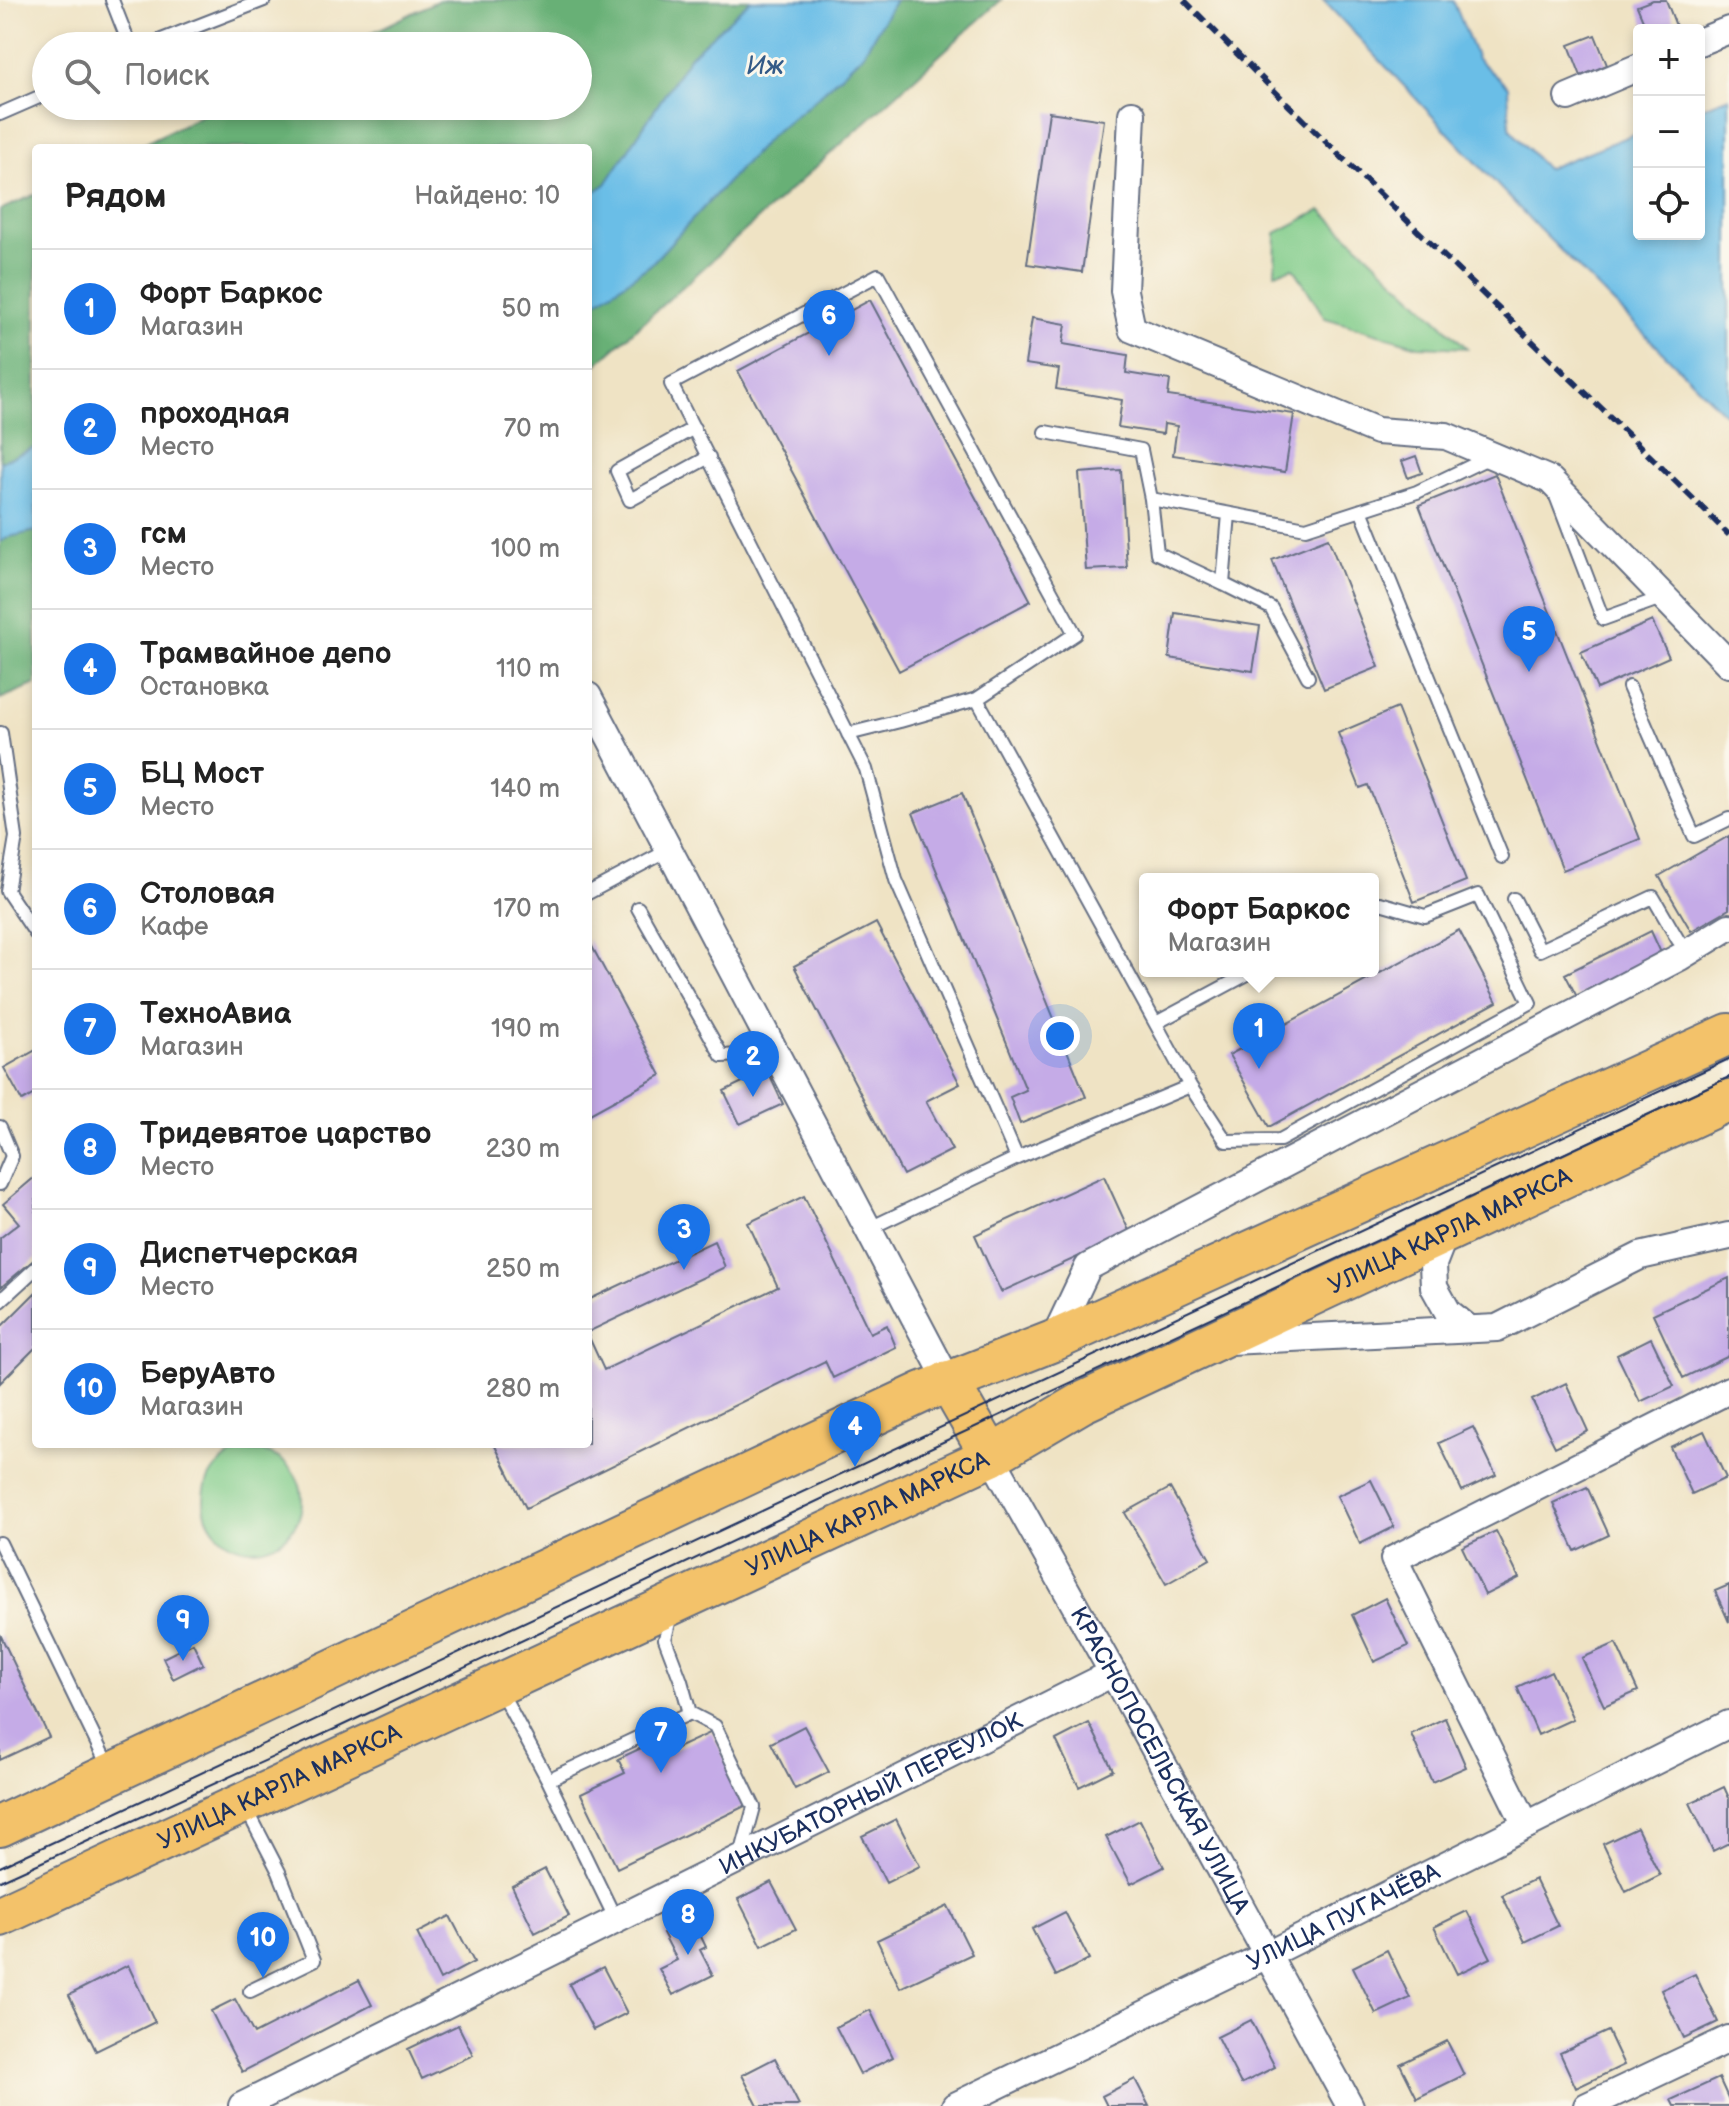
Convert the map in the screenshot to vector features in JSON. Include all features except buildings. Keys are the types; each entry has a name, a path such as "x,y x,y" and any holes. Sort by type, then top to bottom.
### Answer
{"main road":[{"path":"0,1826 948,1381 1053,1341 1729,1034"},
{"name":"УЛИЦА КАРЛА МАРКСА","path":"0,1916 991,1456 1081,1403 1729,1100"},
{"path":"948,1381 991,1456"}],"street":[{"path":"1705,40 1729,30"},
{"path":"1568,97 1633,70"},
{"path":"1132,114 1124,291 1132,329 1377,431 1446,436 1550,480 1729,664"},
{"path":"592,704 948,1381"},
{"path":"1053,1341 1088,1267 1684,954 1729,927"},
{"path":"1469,1329 1448,1312 1434,1287 1433,1264 1442,1241 1478,1217"},
{"path":"1211,1342 1497,1328 1640,1256 1729,1236"},
{"path":"1526,1825 1394,1559 1729,1390"},
{"name":"КРАСНОПОСЕЛЬСКАЯ УЛИЦА","path":"991,1456 1350,2106"},
{"name":"ИНКУБАТОРНЫЙ ПЕРЕУЛОК","path":"242,2106 1113,1673"},
{"name":"УЛИЦА ПУГАЧЁВА","path":"955,2106 1267,1955 1729,1724"},
{"path":"1587,2106 1729,2039"}],"lane":[{"path":"112,0 125,32"},
{"path":"182,32 264,0"},
{"path":"0,114 32,100"},
{"path":"848,734 977,699 1075,634 878,275 671,384 709,457 848,734 866,769 896,880 1017,1158"},
{"path":"694,428 617,471 630,500 709,457"},
{"path":"1045,432 1141,450 1157,553 1271,608 1308,677"},
{"path":"1151,499 1306,528 1417,492 1493,456"},
{"path":"1550,480 1603,619 1664,597"},
{"path":"1361,510 1502,857"},
{"path":"1223,584 1229,514"},
{"path":"1629,687 1694,836 1729,819"},
{"path":"977,699 1190,1086 1226,1141 1280,1140 1530,1003 1478,895 1425,916 1379,903"},
{"path":"1,733 16,837 7,891 32,928"},
{"path":"592,891 669,850"},
{"path":"1514,899 1540,950 1653,897 1684,954"},
{"path":"638,908 722,1056 758,1054 773,1047"},
{"path":"1156,1023 1242,977"},
{"path":"868,1229 1017,1158 1190,1086"},
{"path":"0,1127 12,1156 0,1184"},
{"path":"0,1301 32,1272"},
{"path":"0,1543 112,1773"},
{"path":"674,1604 665,1639 690,1713 715,1726 754,1807 740,1858"},
{"path":"497,1685 548,1780 616,1920"},
{"path":"548,1780 690,1713"},
{"path":"244,1803 279,1872 314,1960 250,1991"}],"green space":[{"path":"439,0 751,0 690,56 606,184 592,193 592,144 143,144 192,120 592,120 592,32 374,32"},
{"path":"895,0 1001,0 592,368 592,305 650,265 772,134 809,105 863,54"},
{"path":"32,196 32,449 0,462 0,210"},
{"path":"1321,210 1467,348 1418,346 1325,318 1294,268 1275,273 1276,233"},
{"path":"32,532 32,686 0,699 0,542"},
{"path":"253,1451 272,1454 288,1465 299,1481 302,1500 299,1519 288,1535 272,1546 253,1549 234,1546 218,1535 207,1519 204,1500 207,1481 218,1465 234,1454"}],"water":[{"name":"Иж","path":"751,0 895,0 863,54 809,105 772,134 650,265 592,305 592,193 606,184 690,56"},
{"path":"1323,0 1453,0 1477,59 1508,87 1510,129 1546,169 1633,134 1633,240 1705,240 1705,107 1729,97 1729,418 1538,228"},
{"path":"32,449 32,532 0,542 0,462"}],"tram line":[{"path":"0,1867 1729,1059"},
{"path":"0,1881 337,1728 902,1461 1729,1077"}],"railway":[{"path":"1184,0 1729,535"}],"place":[{"name":"Столовая","path":"829,356"},
{"name":"БЦ Мост","path":"1529,672"},
{"name":"Форт Баркос","path":"1259,1069"},
{"name":"проходная","path":"753,1097"},
{"name":"гсм","path":"684,1270"},
{"name":"Трамвайное депо","path":"855,1467"},
{"name":"Диспетчерская","path":"183,1661"},
{"name":"ТехноАвиа","path":"661,1773"},
{"name":"Тридевятое царство","path":"688,1955"},
{"name":"БеруАвто","path":"263,1978"}]}
